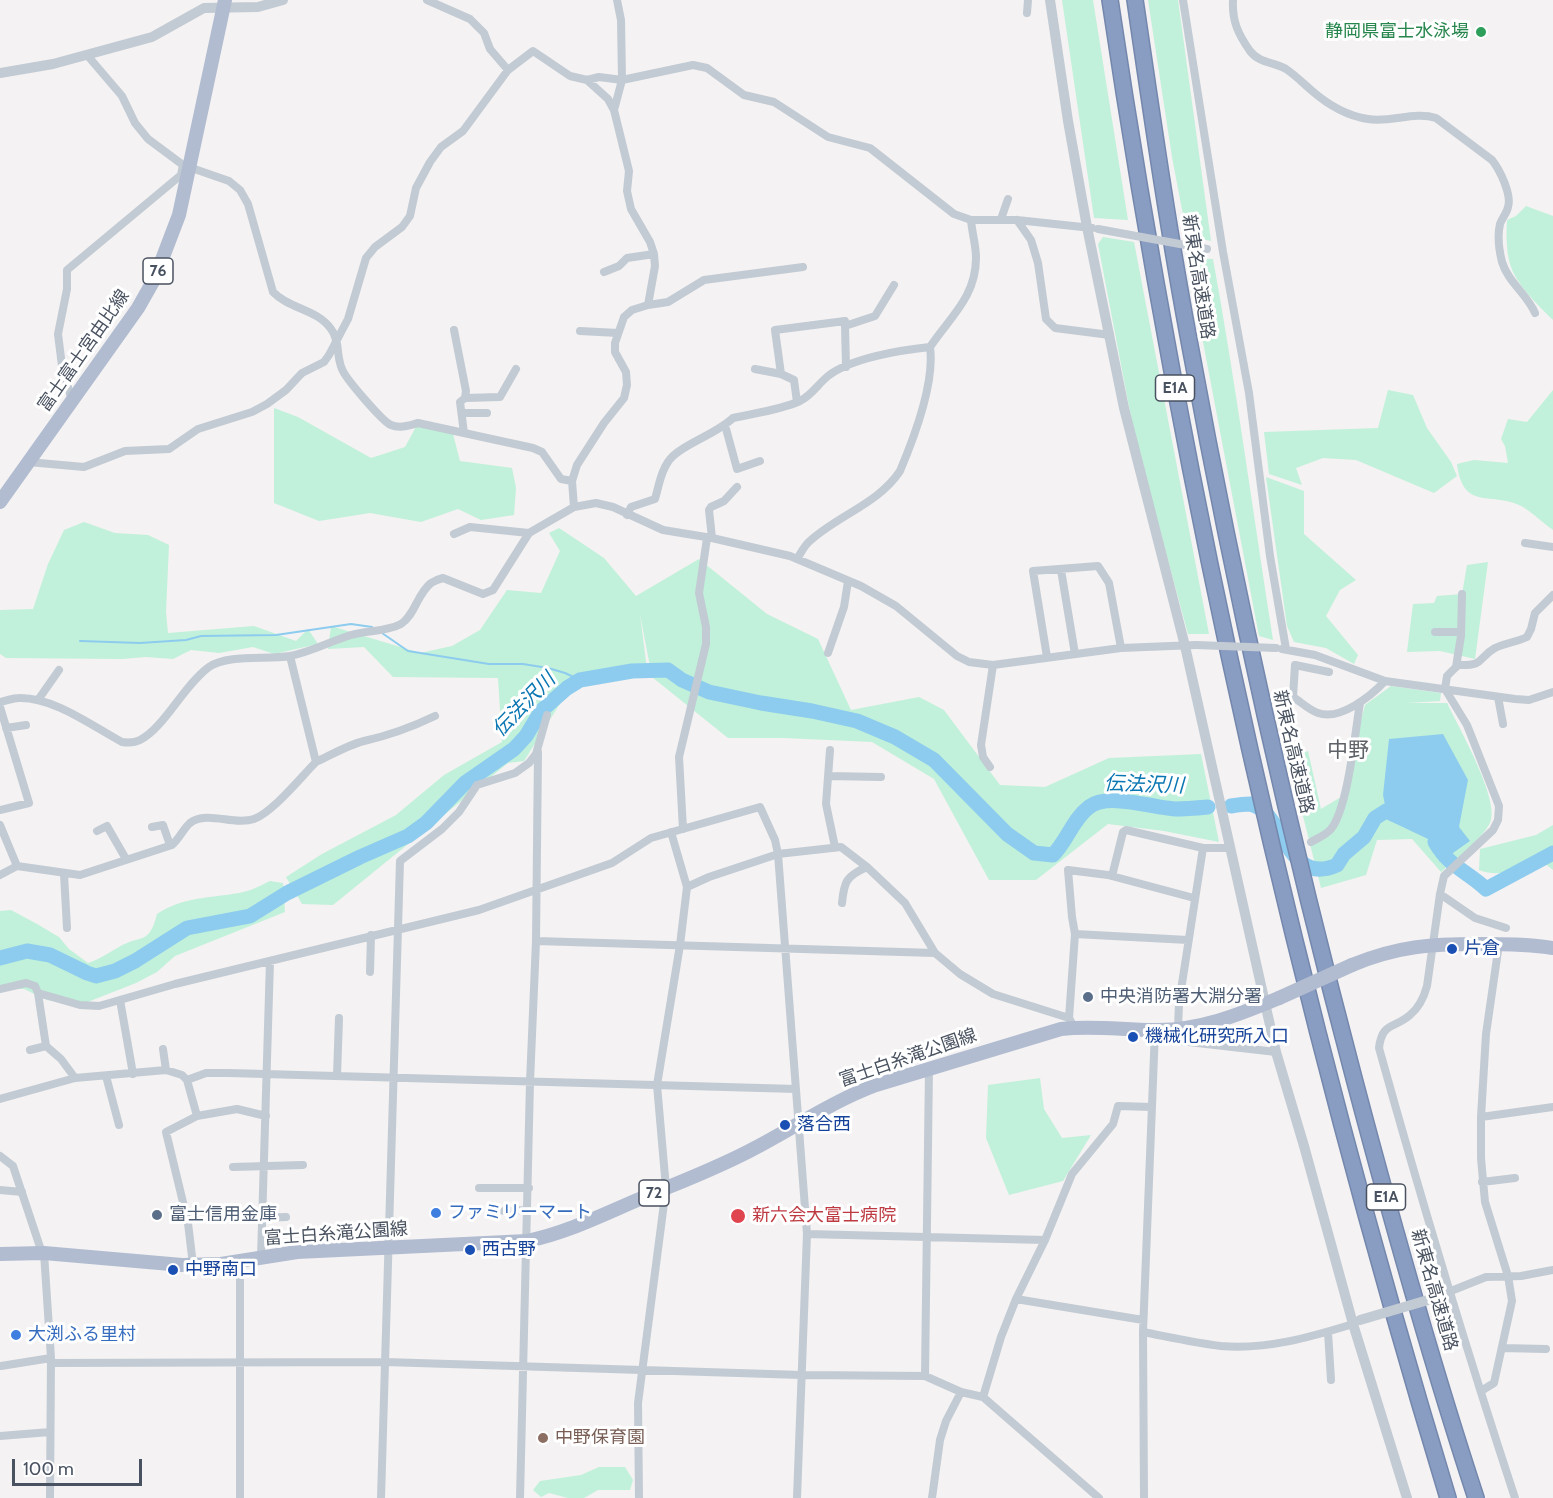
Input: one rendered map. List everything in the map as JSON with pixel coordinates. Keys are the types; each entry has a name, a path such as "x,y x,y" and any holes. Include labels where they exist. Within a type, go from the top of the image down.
{"highway":[{"name":"E1A","path":"1110,0 1167,345 1197,501 1255,773 1283,895 1363,1206 1412,1379 1449,1498"},
{"name":"新東名高速道路","path":"1135,0 1190,348 1236,584 1278,772 1306,893 1386,1198 1476,1498"}],"main road":[{"name":"富士富士宮由比線","path":"0,502 138,308 155,278 179,215 187,165 225,3"},
{"name":"富士白糸滝公園線","path":"0,1254 43,1253 193,1265 240,1261 297,1252 527,1241 565,1230 727,1162 855,1093 1071,1022 1155,1030 1179,1035 1213,1024 1376,955 1402,948 1434,944 1499,944 1553,948"}],"street":[{"path":"3,70 36,68 152,37 204,8 225,3 258,7 283,0"},
{"path":"427,0 470,19 484,33 490,49 508,70"},
{"path":"614,110 622,80 621,20 617,0"},
{"path":"1027,13 1028,0"},
{"path":"1050,0 1087,227 1124,408 1185,646 1229,848 1272,1000 1276,1052 1407,1498"},
{"path":"1183,0 1223,252 1249,393 1270,556 1286,649"},
{"path":"1233,0 1234,24 1251,53 1261,60 1277,64 1288,70 1325,102 1348,114 1369,120 1411,116 1437,118 1492,160 1499,168 1506,187 1509,206 1500,224 1498,240 1502,262 1535,313"},
{"path":"28,462 84,466 124,451 169,449 198,429 252,412 267,404 286,390 302,373 324,362 348,319 366,258 375,247 402,227 410,216 416,188 430,162 441,147 463,131 508,70 533,51 570,76 587,80 599,77 622,80 693,65 707,68 744,94 774,102 828,137 870,148 954,214 971,220 1001,219 1087,227 1223,252"},
{"path":"87,56 122,96 135,123 148,139 187,165 229,181 240,190 248,204 273,292 281,300 315,315 331,328 337,339 337,354 346,379 389,425 402,427 418,423 520,445 542,452 561,479 572,481"},
{"path":"587,80 608,99 614,110 629,171 627,191 631,209 650,242 654,254 655,266 648,305"},
{"path":"72,401 62,366 58,334 67,289 67,270 181,175 187,165"},
{"path":"1001,219 1008,199"},
{"path":"797,559 810,540 893,482 900,471 930,381 932,363 930,347 963,304 973,285 976,254 971,220"},
{"path":"1017,220 1031,240 1038,263 1046,320 1055,328 1110,335"},
{"path":"604,273 619,266 627,258 654,254"},
{"path":"574,507 572,481 577,465 604,423 624,398 627,385 626,372 615,352 615,343 624,317 632,310 668,302 704,280 803,267"},
{"path":"845,326 876,316 894,285"},
{"path":"781,374 775,330 845,321 846,367"},
{"path":"454,330 466,391 465,398"},
{"path":"580,331 618,333"},
{"path":"627,515 631,507 655,499 662,473 673,456 733,418 797,402 808,397 828,376 846,367 899,350 930,347"},
{"path":"464,433 460,402 465,398 500,398 516,369"},
{"path":"755,369 781,374 795,380 797,402"},
{"path":"462,413 487,413"},
{"path":"725,425 737,469 760,461"},
{"path":"683,829 679,756 704,654 706,627 699,593 710,538 709,510 724,501 737,487"},
{"path":"0,702 18,698 55,705 122,742 132,743 152,731 195,680 210,666 223,660 290,656 353,634 389,628 401,623 409,616 430,584 443,578 483,594 493,590 529,533 574,507 596,503 613,507 663,530 710,538 797,559 848,581 896,606 957,656 969,662 993,665 1121,648 1196,645 1276,648 1338,663 1384,681 1529,700 1553,692"},
{"path":"454,534 470,527 529,533"},
{"path":"1525,543 1553,547"},
{"path":"1047,657 1032,571 1098,566 1109,583 1121,648"},
{"path":"1061,570 1075,654"},
{"path":"828,653 844,607 848,581"},
{"path":"1456,667 1461,632 1462,594"},
{"path":"1515,1498 1448,1293 1379,1048 1384,1029 1410,1015 1423,999 1444,876 1493,830 1498,820 1499,806 1467,725 1445,689 1447,676 1458,665 1472,665 1483,660 1493,649 1527,637 1531,630 1534,613 1553,595"},
{"path":"1435,632 1461,632"},
{"path":"290,656 316,762"},
{"path":"990,767 983,757 981,745 993,665"},
{"path":"1329,672 1295,665 1293,697 1319,714 1336,714 1375,693 1384,681"},
{"path":"38,700 59,670"},
{"path":"1498,697 1503,724"},
{"path":"1311,842 1331,829 1339,815 1360,703"},
{"path":"0,707 29,803 0,810"},
{"path":"381,1498 400,861 442,829 459,812 477,785 515,773 529,763 536,754 547,715"},
{"path":"0,875 17,866 80,875 170,845 180,838 187,825 193,821 204,818 243,822 257,818 279,801 316,762 363,742 399,732 435,716"},
{"path":"6,728 26,725"},
{"path":"520,1498 530,1082 536,941 538,746"},
{"path":"830,750 826,804 835,846"},
{"path":"828,776 881,777"},
{"path":"38,993 80,1005 99,1006 398,928 478,910 612,863 651,838 760,807 775,840 778,854 807,1234 797,1498"},
{"path":"0,825 17,866"},
{"path":"152,827 163,825 170,845"},
{"path":"97,831 107,826 126,859"},
{"path":"1112,876 1123,832 1126,830 1203,848 1229,848"},
{"path":"639,1498 638,1403 666,1188 657,1085 687,887 671,832"},
{"path":"687,887 709,877 778,854 841,847 867,867 905,903 935,952 960,974 993,994 1071,1022 1075,934 1071,917 1068,870 1112,876 1194,897"},
{"path":"1203,848 1179,1004 1179,1035 1215,1044 1276,1052"},
{"path":"842,903 844,886 848,878 854,872 867,867"},
{"path":"64,874 67,928"},
{"path":"1440,894 1474,918 1506,928"},
{"path":"1075,934 1188,940"},
{"path":"370,972 371,935"},
{"path":"536,941 935,952"},
{"path":"1481,1391 1494,1383 1512,1301 1508,1276 1485,1202 1482,1182 1481,1118 1486,1034 1499,944"},
{"path":"261,1257 270,961"},
{"path":"0,989 26,983 35,986 46,1046 61,1059 75,1078"},
{"path":"120,1000 134,1074"},
{"path":"337,1076 339,1018"},
{"path":"1213,1024 1215,1044"},
{"path":"1144,1498 1143,1320 1155,1030"},
{"path":"30,1050 46,1046"},
{"path":"163,1049 166,1070"},
{"path":"925,1376 929,1068"},
{"path":"0,1099 75,1078 166,1070 182,1075 187,1080 197,1116"},
{"path":"187,1080 206,1073 796,1089"},
{"path":"106,1076 119,1125"},
{"path":"983,1396 1001,1337 1016,1299 1045,1240 1072,1174 1113,1124 1118,1106 1152,1107"},
{"path":"1481,1118 1553,1107"},
{"path":"193,1265 188,1223 166,1132 197,1116 237,1109 266,1116"},
{"path":"0,1156 13,1166 43,1253 51,1360 50,1498"},
{"path":"233,1167 264,1164 303,1165"},
{"path":"1482,1182 1515,1178"},
{"path":"479,1188 529,1188"},
{"path":"0,1190 22,1192"},
{"path":"504,1210 528,1210"},
{"path":"262,1218 286,1217"},
{"path":"807,1234 1045,1240"},
{"path":"240,1261 240,1498"},
{"path":"1143,1332 1218,1346 1238,1347 1301,1340 1448,1293 1486,1277 1521,1276 1553,1270"},
{"path":"1016,1299 1143,1320"},
{"path":"1328,1332 1331,1380"},
{"path":"1502,1348 1546,1349"},
{"path":"1,1366 51,1360 386,1362 802,1375 925,1376 961,1392 983,1396 1099,1498"},
{"path":"932,1498 940,1440 946,1421 961,1392"},
{"path":"0,1437 51,1432"}],"green space":[{"path":"1062,0 1093,0 1128,220 1094,218"},
{"path":"1148,0 1178,0 1211,241 1187,236 1172,157"},
{"path":"1526,206 1553,216 1553,320 1521,285 1509,260 1507,220 1516,216"},
{"path":"1103,237 1134,242 1209,634 1188,634 1135,438 1098,244"},
{"path":"1187,258 1213,259 1273,640 1259,636"},
{"path":"1388,390 1413,395 1427,428 1451,462 1457,476 1434,493 1356,460 1323,458 1296,468 1302,485 1269,474 1264,432 1378,428"},
{"path":"1553,390 1553,530 1523,507 1512,502 1473,495 1460,479 1457,464 1474,460 1508,463 1505,446 1501,439 1508,419 1527,422"},
{"path":"274,408 298,417 371,458 405,447 418,423 452,430 460,461 512,468 516,488 514,515 481,520 458,509 421,522 370,513 319,521 274,503"},
{"path":"1266,477 1304,491 1304,534 1356,580 1340,590 1326,616 1358,655 1354,664 1326,648 1294,642 1287,626"},
{"path":"84,522 115,533 148,535 169,545 166,612 168,633 254,626 296,641 308,629 318,644 274,654 253,647 219,653 191,650 173,659 146,657 122,659 6,658 0,654 0,610 33,609 48,564 64,530"},
{"path":"559,528 604,558 636,596 699,559 767,614 818,639 851,710 919,697 944,710 1000,785 1045,787 1109,758 1201,754 1219,842 1164,831 1108,824 1036,880 989,880 934,779 872,742 728,738 652,677 640,614 647,670 576,678 524,761 508,763 333,905 302,904 286,877 322,854 396,815 444,775 502,742 498,678 393,677 364,647 328,649 331,626 420,653 452,646 480,630 507,590 541,593 560,551 549,533"},
{"path":"1488,562 1475,659 1440,651 1407,652 1413,604 1434,603 1437,596 1462,594 1467,565"},
{"path":"1391,686 1441,693 1440,701 1407,703 1447,703 1484,781 1492,812 1490,823 1474,843 1441,872 1412,839 1377,840 1366,875 1321,888 1288,756 1308,751 1321,809 1341,797 1365,705"},
{"path":"1553,825 1553,870 1540,860 1510,872 1494,873 1479,870 1480,849 1536,835"},
{"path":"270,881 283,883 285,912 175,956 157,972 136,983 80,1005 47,1000 24,989 0,989 0,911 11,910 59,937 69,949 88,963 127,943 143,938 151,931 157,914 167,908 196,899 243,892"},
{"path":"1040,1078 1044,1109 1062,1138 1091,1135 1063,1181 1009,1195 986,1138 988,1085"},
{"path":"599,1467 625,1467 633,1480 630,1490 598,1490 584,1498 568,1498 549,1493 541,1497 533,1490 540,1481 581,1475"}],"water":[{"path":"1443,734 1468,780 1459,827 1470,841 1440,862 1428,839 1388,820 1383,795 1389,739"}],"waterway":[{"path":"80,641 140,643 186,640 201,636 276,635 351,624 372,627"},
{"path":"382,633 408,651 489,664 523,664 548,668 580,680"},
{"name":"伝法沢川","path":"0,958 27,951 50,955 96,976 115,971 135,961 187,928 250,916 287,893 408,836 426,823 465,783 514,749 526,736 541,711 567,688 580,680 632,671 668,670 682,680 709,692 857,721 895,737 934,760 1007,834 1034,853 1053,855 1083,812 1097,803 1119,801 1175,809 1208,807"},
{"name":"伝法沢川","path":"1231,806 1250,804 1261,809 1271,819 1296,857 1307,866 1320,869 1337,865 1344,854 1364,837 1375,818 1386,811 1403,818"},
{"name":"伝法沢川","path":"1435,842 1446,858 1486,889 1553,853"}],"place":[{"name":"静岡県富士水泳場","path":"1481,32"},
{"name":"片倉","path":"1452,949"},
{"name":"中央消防署大淵分署","path":"1088,997"},
{"name":"機械化研究所入口","path":"1133,1037"},
{"name":"落合西","path":"785,1125"},
{"name":"ファミリーマート","path":"436,1213"},
{"name":"富士信用金庫","path":"157,1215"},
{"name":"新六会大富士病院","path":"738,1216"},
{"name":"西古野","path":"470,1250"},
{"name":"中野南口","path":"173,1270"},
{"name":"大渕ふる里村","path":"16,1335"},
{"name":"中野保育園","path":"543,1438"}],"district":[{"name":"中野","path":"1348,751"}]}
